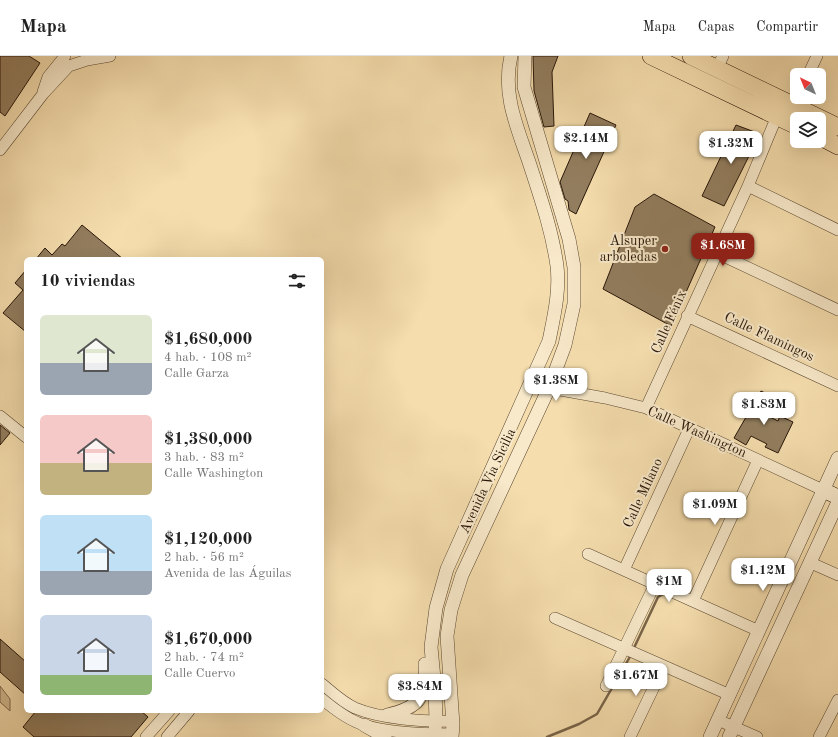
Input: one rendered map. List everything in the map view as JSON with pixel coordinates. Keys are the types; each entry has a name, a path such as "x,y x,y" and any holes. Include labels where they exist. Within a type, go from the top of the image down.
{"main road":[{"path":"651,56 790,122"},
{"path":"691,56 720,62 790,98"},
{"path":"690,75 720,62"},
{"path":"777,116 779,114 789,112 793,104"},
{"path":"800,104 838,127"},
{"path":"826,140 838,146"},
{"name":"Calle Washington","path":"823,490 838,497"}],"street":[{"path":"43,94 48,77 65,56"},
{"path":"0,150 43,94 69,66 105,56"},
{"name":"Avenida Via Sicilia","path":"435,731 431,647 436,608 448,569 549,341 557,302 557,266 543,206 510,108 508,70 511,56"},
{"name":"Avenida Via Sicilia","path":"453,731 447,636 451,610 462,575 549,388 565,345 574,304 574,267 562,213 552,186 524,87 525,56"},
{"path":"811,68 817,56"},
{"name":"Calle Fénix","path":"646,408 748,186 777,116"},
{"path":"748,186 838,230"},
{"path":"717,253 838,310"},
{"name":"Calle Flamingos","path":"687,316 838,386"},
{"name":"Calle Washington","path":"549,388 611,399 646,408 823,490"},
{"path":"0,416 24,435"},
{"name":"Calle Milano","path":"624,570 689,428"},
{"path":"710,737 760,631 838,458"},
{"path":"693,601 758,460"},
{"path":"731,732 811,563 838,502"},
{"path":"588,554 760,631"},
{"path":"811,563 838,575"},
{"path":"606,686 655,584"},
{"path":"555,618 730,695"},
{"path":"387,715 401,712 415,704 424,692 426,676 424,645 427,635 433,627"},
{"path":"630,737 664,666"},
{"path":"324,686 354,708 387,715 435,731"},
{"path":"324,700 346,717 385,737"},
{"path":"820,737 838,700"},
{"path":"146,737 167,713"},
{"path":"167,737 188,713"},
{"path":"718,720 731,732 756,737"},
{"path":"364,725 435,731 453,731"}],"shaded area":[{"path":"0,686 10,699 10,711 0,702"}],"building":[{"path":"0,56 29,56 40,63 5,116 0,112"},
{"path":"533,56 558,56 552,72 554,126 544,127 534,91"},
{"path":"590,113 616,125 576,214 569,210 568,201 565,199 560,182"},
{"path":"736,125 760,134 724,206 702,196"},
{"path":"654,194 715,227 671,326 603,289 635,207"},
{"path":"82,225 121,257 38,257 45,248 52,255 62,244 65,246"},
{"path":"24,272 24,330 3,313 23,290 15,283"},
{"path":"761,391 773,397 764,414 778,421 780,416 793,422 778,453 765,447 767,444 751,436 746,445 734,438"},
{"path":"0,425 10,433 0,445"},
{"path":"0,639 24,660 24,693 0,672"},
{"path":"34,713 143,713 148,717 131,737 34,737 23,727"}],"waterway":[{"path":"633,650 658,597 665,593"},
{"path":"547,737 579,724 597,714 631,655"}],"place":[{"name":"Alsuper arboledas","path":"665,249"}]}
